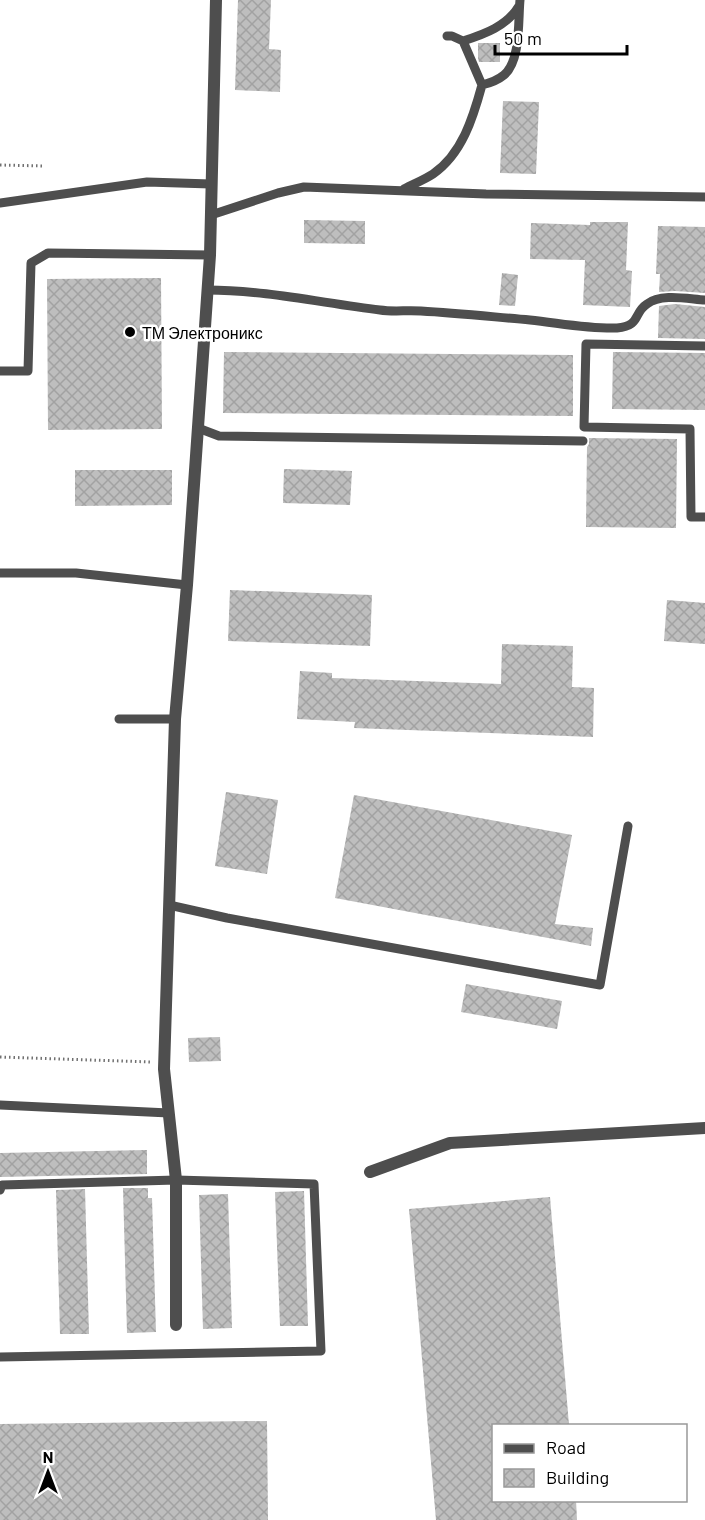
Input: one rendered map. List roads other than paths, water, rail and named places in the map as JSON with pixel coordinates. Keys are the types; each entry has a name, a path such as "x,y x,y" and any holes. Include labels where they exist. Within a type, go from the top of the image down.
{"street":[{"path":"176,1325 176,1180 165,1062 169,905 175,718 187,585 210,255 216,0"},
{"path":"370,1172 450,1143 705,1128"}],"lane":[{"path":"463,41 495,29 516,11 520,3"},
{"path":"482,85 501,78 507,73 513,60 518,37 520,3"},
{"path":"402,191 433,174 453,157 466,132 482,85 463,41 447,36"},
{"path":"0,203 147,182 211,184"},
{"path":"210,216 278,193 304,187 705,197"},
{"path":"0,371 28,371 31,263 48,253 210,255"},
{"path":"207,290 256,292 386,311 420,311 617,328 630,326 635,322 645,304 659,298 705,300"},
{"path":"705,346 586,344 584,427 690,429 691,517 705,517"},
{"path":"198,428 219,436 583,441"},
{"path":"0,573 76,573 187,585"},
{"path":"119,719 175,718"},
{"path":"169,905 227,918 600,985 628,825"},
{"path":"0,1105 169,1113"},
{"path":"0,1190 2,1185 176,1180 314,1184 321,1351 0,1356"}],"place":[{"name":"ТМ Электроникс","path":"130,332"}]}
